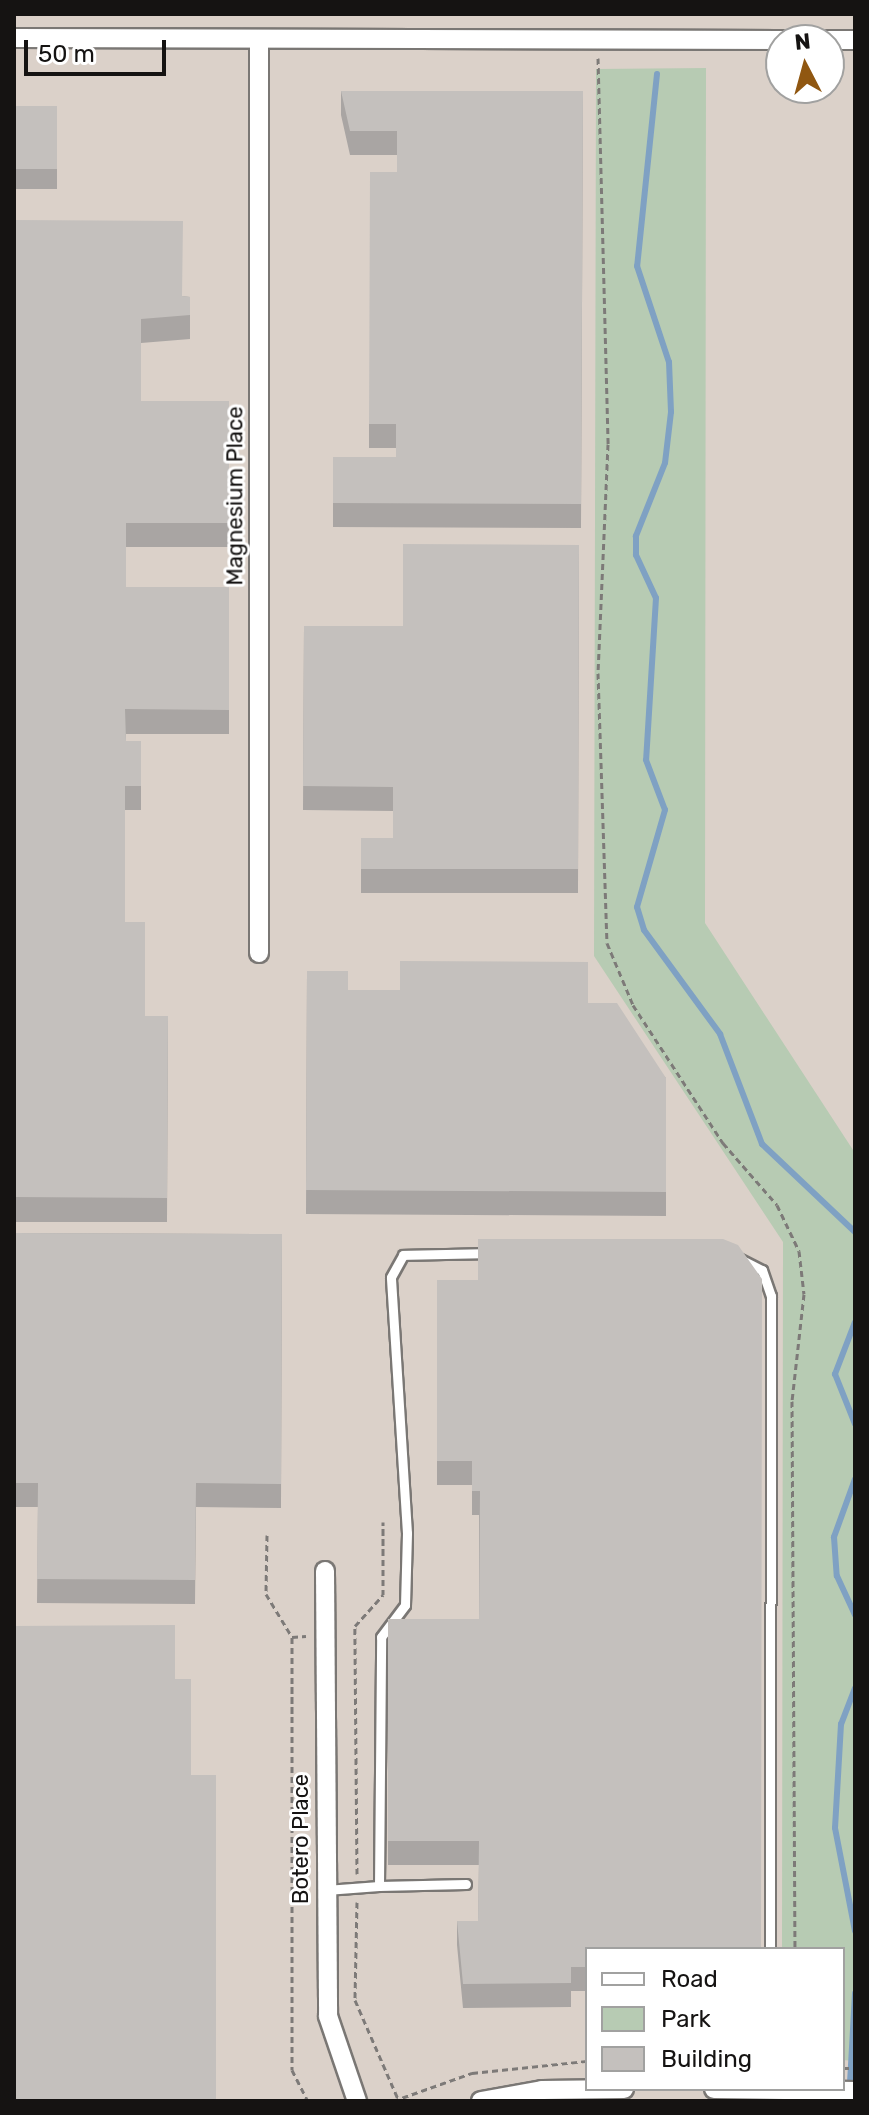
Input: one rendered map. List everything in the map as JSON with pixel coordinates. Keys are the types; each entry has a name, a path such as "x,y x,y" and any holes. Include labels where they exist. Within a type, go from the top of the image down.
{"street":[{"path":"14,38 765,40"},
{"name":"Magnesium Place","path":"259,39 259,953"},
{"name":"Botero Place","path":"325,1571 328,2016 357,2101"},
{"path":"481,2101 586,2091"},
{"path":"822,2091 855,2091"}],"lane":[{"path":"379,1886 381,1637 405,1605 407,1533 391,1277 403,1255 500,1253"},
{"path":"722,1255 762,1270 771,1296 770,1947"},
{"path":"325,1890 466,1884"}],"path":[{"path":"598,39 608,444 598,673 607,943 633,1005 723,1143 777,1205 799,1251 804,1294 792,1401 795,1947"},
{"path":"267,1535 266,1594 292,1637 292,2070 308,2101"},
{"path":"292,1637 356,1637"},
{"path":"393,2101 472,2073 585,2061"}],"shaded area":[{"path":"14,14 855,14 855,2101 14,2101"}],"green space":[{"path":"706,68 705,923 855,1153 855,2061 845,2060 845,1947 782,1947 783,1242 594,956 596,69"}],"building":[{"path":"341,91 583,91 581,504 333,503 333,457 396,457 396,424 369,424 370,172 397,172 397,131 350,131"},
{"path":"14,106 57,106 57,169 14,169"},
{"path":"14,220 183,221 182,296 190,297 190,315 141,319 141,401 229,401 229,523 126,523 126,587 229,587 229,710 125,709 126,741 141,741 141,786 125,786 125,922 145,922 145,1016 168,1016 167,1198 14,1197"},
{"path":"403,544 579,545 578,869 361,869 361,838 393,838 393,787 303,786 304,626 403,626"},
{"path":"400,961 588,962 588,1003 617,1003 666,1078 666,1192 306,1190 307,971 348,971 348,990 400,990"},
{"path":"14,1233 282,1234 281,1484 196,1483 195,1580 37,1579 38,1483 14,1483"},
{"path":"478,1239 723,1239 738,1245 762,1279 761,1947 585,1947 585,1967 571,1967 571,1983 463,1984 457,1921 478,1921 479,1841 388,1841 388,1619 479,1619 480,1491 472,1491 472,1461 437,1461 437,1280 478,1280"},
{"path":"175,1625 175,1679 191,1679 191,1775 216,1775 216,2101 14,2101 14,1626"}],"waterway":[{"path":"657,74 637,266 669,362 671,412 665,463 636,536 636,555 656,598 646,760 665,810 637,907 644,930 720,1034 762,1144 855,1232"},
{"path":"855,1322 835,1374 855,1424"},
{"path":"855,1479 834,1537 837,1576 855,1615"},
{"path":"855,1688 841,1724 835,1828 855,1931"},
{"path":"849,2101 855,1993"}]}
